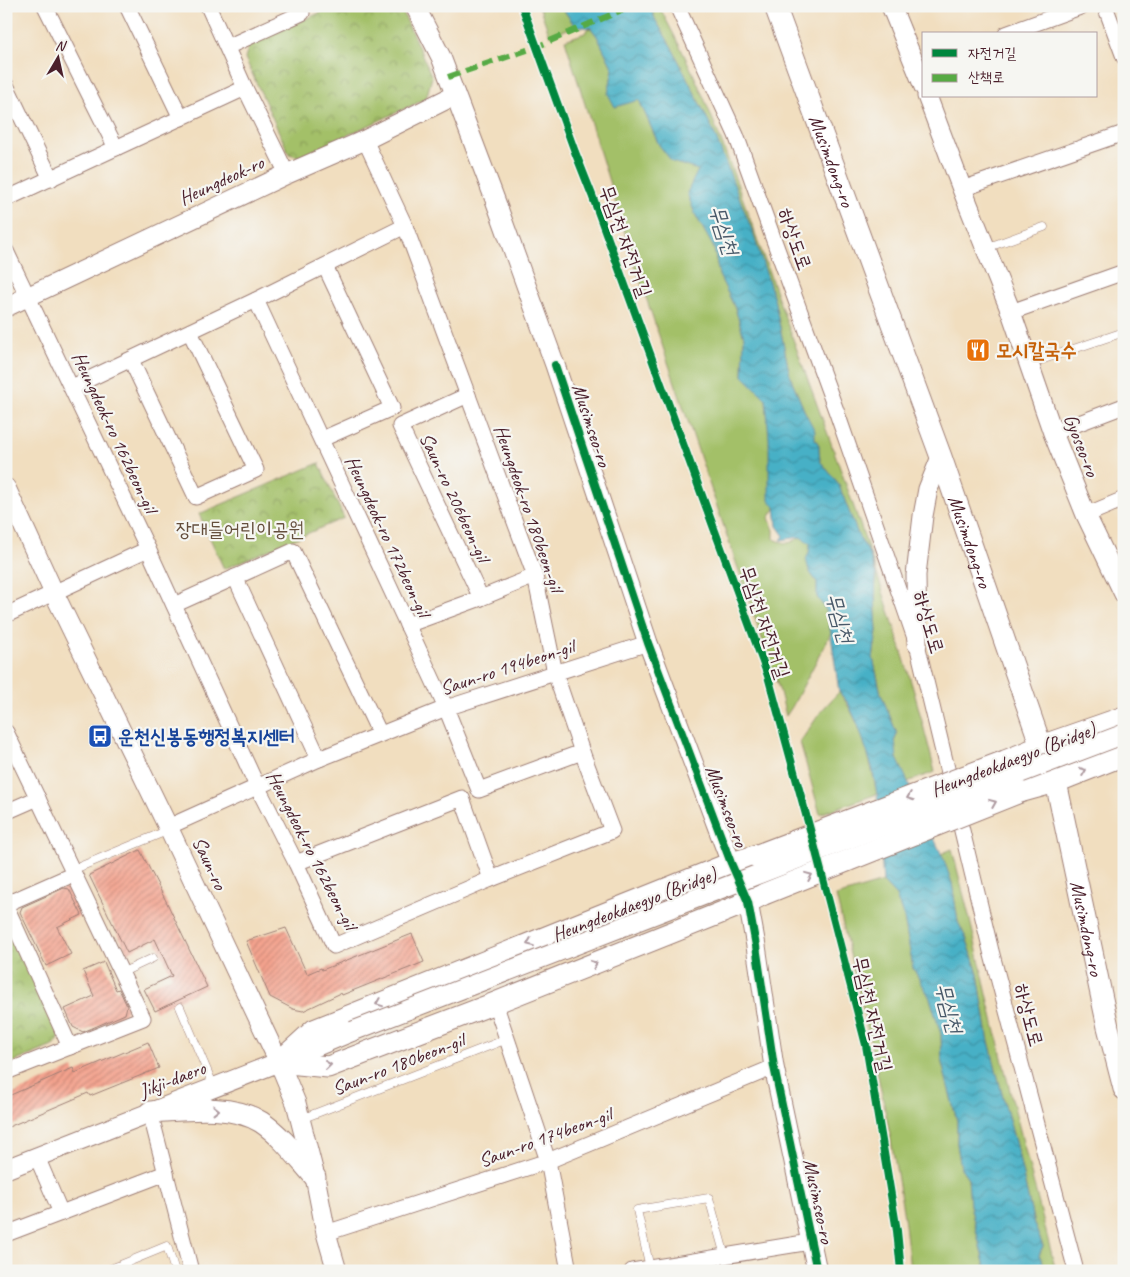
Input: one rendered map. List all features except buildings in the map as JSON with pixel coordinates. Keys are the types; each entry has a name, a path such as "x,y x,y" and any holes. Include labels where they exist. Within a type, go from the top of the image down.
{"main road":[{"name":"Musimdong-ro","path":"775,6 941,457 1056,782 1108,1027 1124,1090"},
{"path":"279,1062 314,1030 731,863 755,856 1042,746 1124,717"},
{"path":"279,1062 328,1067 495,1004 1020,792 1056,782 1124,755"},
{"path":"150,1112 227,1110 245,1114 261,1122 276,1135 315,1177"}],"street":[{"path":"45,6 116,148"},
{"path":"127,6 181,118"},
{"path":"208,6 287,174"},
{"name":"Musimseo-ro","path":"414,6 441,57 494,197 555,365 648,643 731,863 756,898 756,946 774,1067 817,1271"},
{"name":"하상도로","path":"677,6 736,136 837,413 917,644 991,951 1076,1271"},
{"path":"890,6 920,64"},
{"path":"1012,32 1083,6"},
{"path":"1105,6 1124,57"},
{"path":"227,47 300,10"},
{"path":"6,85 51,178"},
{"path":"6,199 245,88"},
{"name":"Heungdeok-ro","path":"6,307 287,174 364,140 455,95"},
{"name":"Gyoseo-ro","path":"928,98 1011,312 1053,433 1086,515 1124,594"},
{"path":"962,189 1124,133"},
{"name":"Heungdeok-ro 180beon-gil","path":"364,140 405,226 535,576 554,673 612,831 491,879"},
{"path":"72,387 190,332 405,226"},
{"name":"Heungdeok-ro 162beon-gil","path":"6,251 72,387 257,786 296,863 334,946 491,879"},
{"path":"322,439 392,408 325,266"},
{"path":"1011,312 1124,272"},
{"name":"Heungdeok-ro 172beon-gil","path":"256,300 446,708 479,790 582,752"},
{"path":"131,360 196,497 256,470 190,332"},
{"name":"Saun-ro 206beon-gil","path":"468,395 400,426 480,598"},
{"path":"1053,433 1124,406"},
{"path":"917,644 916,575 923,516 928,490 941,457"},
{"name":"Saun-ro","path":"6,488 54,593 279,1062 301,1119 326,1233 337,1271"},
{"path":"1086,515 1124,499"},
{"path":"6,615 148,549"},
{"path":"174,605 293,551 380,734"},
{"path":"407,625 535,576"},
{"path":"235,577 319,759"},
{"name":"Saun-ro 194beon-gil","path":"168,828 319,759 446,708 648,643"},
{"path":"6,732 142,1018 6,1072"},
{"name":"Heungdeokdaegyo (Bridge)","path":"353,1031 1124,734"},
{"path":"6,812 38,798"},
{"path":"296,863 462,798 491,879"},
{"path":"70,1047 6,905 73,872"},
{"path":"495,1004 548,1161 569,1271"},
{"name":"Jikji-daero","path":"9,1166 37,1157 353,1031"},
{"name":"Saun-ro 174beon-gil","path":"326,1233 548,1161 774,1067"},
{"path":"150,1112 191,1271"},
{"path":"37,1157 61,1214"},
{"path":"6,1234 166,1173"},
{"path":"632,1271 810,1242"}],"lane":[{"path":"986,248 1044,227"},
{"path":"1029,364 1124,332"},
{"path":"73,872 168,828"},
{"path":"121,973 153,958"},
{"path":"180,1007 214,1087"},
{"name":"Saun-ro 180beon-gil","path":"301,1119 507,1039"},
{"path":"650,1268 636,1210 709,1198 724,1256"},
{"path":"106,1271 167,1246 174,1271"}],"green space":[{"path":"335,6 400,6 432,77 426,99 300,157 289,154 245,58 249,44"},
{"path":"539,6 561,6 575,26 550,36"},
{"path":"650,6 659,6 694,75 715,124 831,442 892,620 910,678 935,772 907,782 897,758 895,740 897,734 881,694 873,658 877,631 876,575 869,553 859,537 838,483 820,461 819,445 790,376 774,298 753,233 713,130"},
{"path":"591,28 597,36 613,69 608,94 639,100 659,145 699,170 695,214 714,248 719,275 735,308 744,337 743,376 766,399 776,507 769,518 774,530 774,539 787,543 800,537 810,543 809,571 817,582 817,597 826,610 831,633 786,716 780,692 635,265 565,40 585,33 587,29"},
{"name":"장대들어린이공원","path":"319,463 344,518 224,569 199,514"},
{"path":"839,692 847,703 864,741 877,794 820,814 800,742 822,710"},
{"path":"952,849 1006,1075 1056,1271 1048,1271 1039,1255 1043,1246 1034,1224 988,1037 978,974 967,940 958,922 952,883 941,854"},
{"path":"883,882 896,896 904,918 913,968 930,998 941,1034 942,1063 957,1121 957,1144 961,1168 968,1178 970,1205 986,1271 910,1271 897,1171 873,1052 836,896"},
{"path":"6,919 62,1034 55,1045 6,1065"}],"water":[{"name":"무심천","path":"561,6 650,6 713,130 753,233 774,298 790,376 815,431 815,439 819,445 820,461 838,483 859,537 869,553 876,575 877,631 873,658 881,694 897,734 895,739 897,758 944,860 952,883 958,922 967,940 978,974 988,1037 1034,1224 1043,1246 1039,1255 1048,1271 986,1271 970,1205 968,1178 961,1168 957,1144 957,1121 942,1063 941,1034 930,998 913,968 904,918 896,896 883,882 877,794 872,767 858,725 848,703 839,692 826,610 817,597 817,582 809,571 806,559 810,543 800,537 781,540 784,536 777,526 775,507 769,500 769,439 766,399 743,376 744,337 735,308 719,275 714,248 695,214 687,193 698,170 672,162 659,145 639,100 615,107 608,94 613,69 597,36 591,28 575,26"}],"marked path":[{"path":"448,77 536,47 631,6"}],"cycle path":[{"name":"무심천 자전거길","path":"522,6 768,676 866,1045 897,1231 901,1271"},
{"path":"555,365 648,643 731,863 748,902 774,1067 817,1271"}],"place":[{"name":"모시칼국수","path":"978,350"},
{"name":"운천신봉동행정복지센터","path":"100,736"}]}
